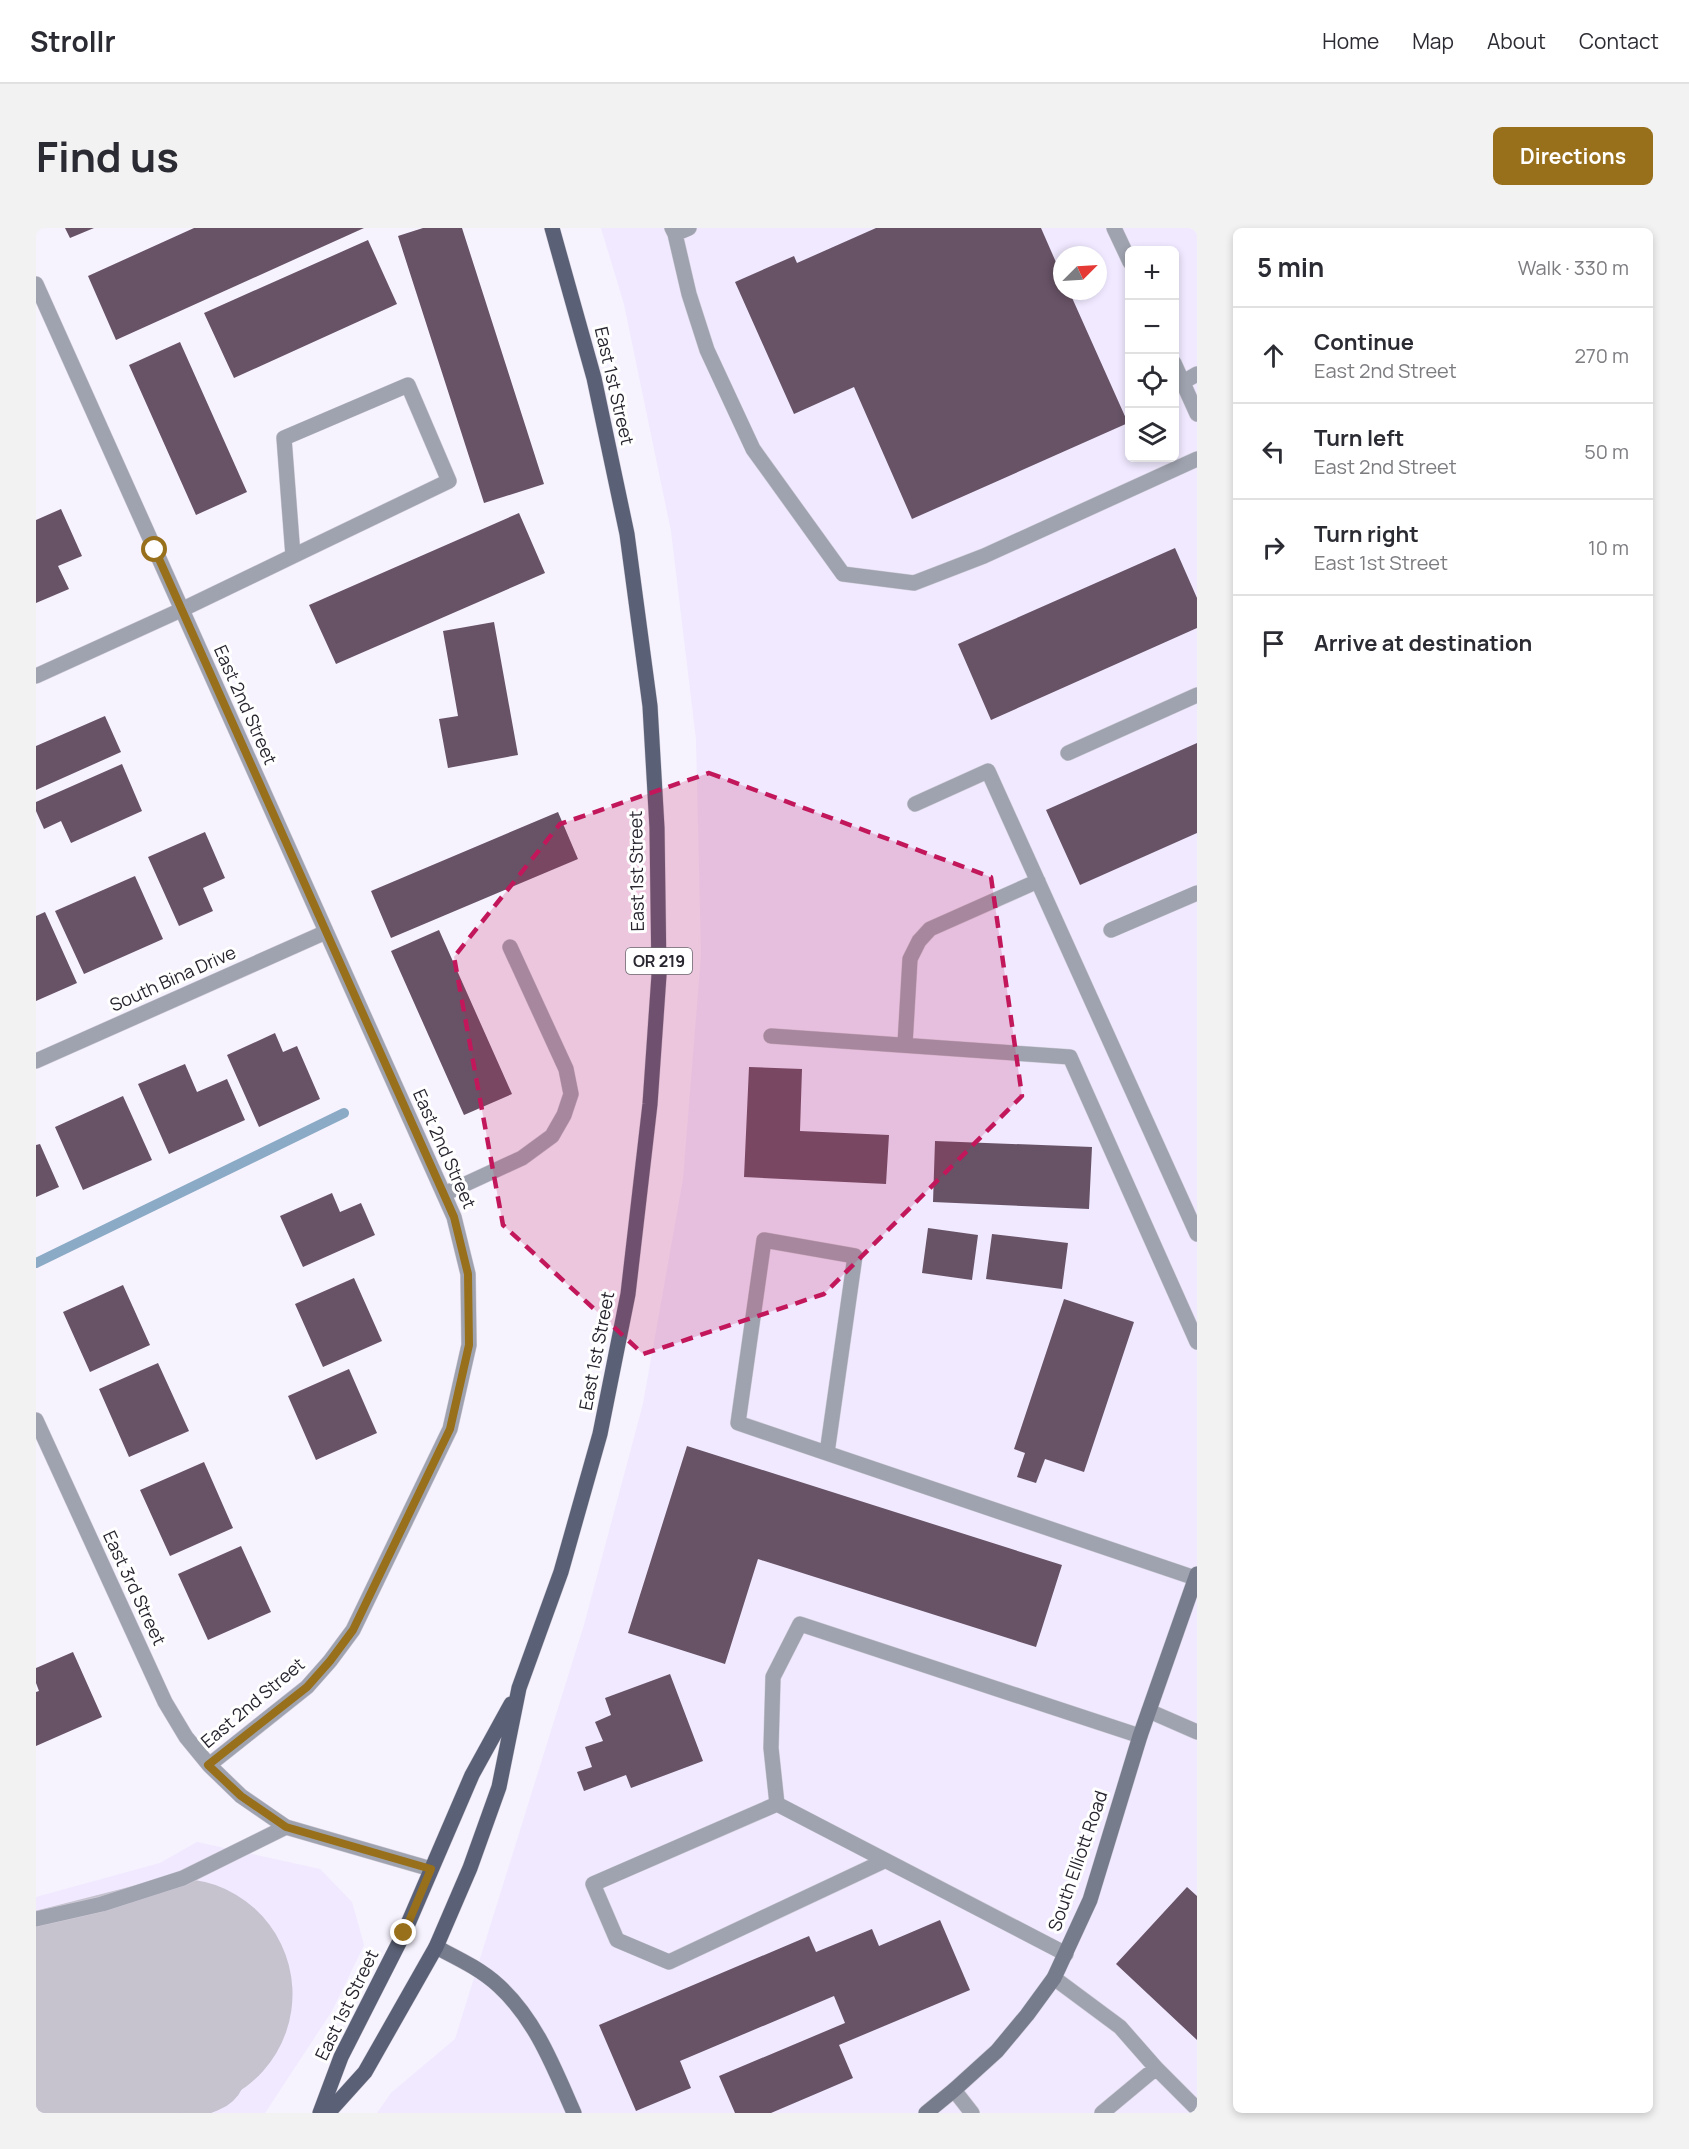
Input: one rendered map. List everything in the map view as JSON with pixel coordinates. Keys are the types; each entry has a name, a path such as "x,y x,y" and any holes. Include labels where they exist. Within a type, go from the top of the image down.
{"main road":[{"name":"East 1st Street","path":"320,2113 341,2056 404,1933 472,1775 519,1688 561,1572 600,1434 628,1294 651,1104 659,975 657,828 650,706 627,534 594,378 552,228"},
{"name":"East 1st Street","path":"328,2113 365,2072 436,1947 470,1868 499,1787 519,1688"}],"street":[{"path":"1114,228 1125,251"},
{"path":"679,230 689,294 707,350 753,449 843,574 914,583 984,556 1197,459"},
{"name":"East 2nd Street","path":"36,286 444,1194 454,1217 468,1274 469,1345 450,1429 353,1630 307,1687 208,1765 241,1796 286,1827 431,1869"},
{"path":"1179,374 1197,414"},
{"path":"1183,382 1197,374"},
{"path":"36,676 182,610 448,481 408,385 284,438 293,556"},
{"path":"1068,753 1197,695"},
{"path":"915,804 988,771 1197,1234"},
{"path":"905,1044 910,959 919,941 930,929 1038,881"},
{"path":"1110,930 1197,893"},
{"name":"South Bina Drive","path":"36,1061 326,932"},
{"path":"444,1194 522,1158 552,1136 564,1115 571,1094 566,1069 510,947"},
{"path":"771,1036 1070,1057 1197,1342"},
{"path":"827,1453 855,1256 764,1240 738,1423 827,1453 1196,1576"},
{"name":"East 3rd Street","path":"36,1420 165,1702 186,1737 208,1765"},
{"name":"South Elliott Road","path":"926,2113 997,2051 1054,1978 1090,1900 1140,1736 1196,1576"},
{"path":"777,1804 771,1748 773,1677 800,1624 1140,1736"},
{"path":"1149,1711 1197,1732"},
{"path":"777,1804 593,1884 617,1941 669,1962 884,1861"},
{"path":"777,1804 1066,1954"},
{"path":"36,1919 102,1904 183,1878 286,1827"},
{"path":"436,1947 472,1966 499,1985 520,2009 539,2037 574,2113"},
{"path":"1054,1978 1120,2027 1156,2068 1197,2109"},
{"path":"1102,2113 1156,2068"},
{"path":"954,2090 972,2113"}],"highlighted area":[{"path":"709,773 991,877 1022,1096 824,1294 643,1354 503,1225 454,957 560,824"}],"shaded area":[{"path":"601,228 1197,228 1197,2113 377,2113 391,2093 455,2039 584,1625 643,1404 683,1179 701,955 696,739 671,531 624,304"},
{"path":"197,1842 320,1869 352,1902 364,1945 332,2011 265,2113 36,2113 36,1897 160,1863"}],"building":[{"path":"65,228 94,228 70,238"},
{"path":"194,228 364,228 116,340 88,276"},
{"path":"423,228 462,228 544,484 484,503 398,236"},
{"path":"876,228 1041,228 1053,255 1053,300 1073,300 1125,416 1125,424 912,519 854,387 794,414 735,282 794,256 797,263"},
{"path":"368,240 397,304 234,378 204,313"},
{"path":"180,342 247,492 196,515 129,365"},
{"path":"61,509 82,556 58,566 69,589 36,603 36,520"},
{"path":"519,513 545,573 336,664 309,605"},
{"path":"1175,548 1197,598 1197,628 991,720 958,644"},
{"path":"494,622 518,755 448,768 439,719 458,716 443,631"},
{"path":"105,716 121,752 36,790 36,746"},
{"path":"1197,743 1197,833 1080,885 1046,810"},
{"path":"122,764 142,811 71,843 61,821 44,829 36,811 36,802"},
{"path":"558,812 578,859 391,938 371,891"},
{"path":"205,832 225,878 203,888 213,911 179,926 148,857"},
{"path":"135,876 163,939 84,974 55,911"},
{"path":"45,912 77,983 36,1001 36,916"},
{"path":"439,930 512,1094 464,1115 391,951"},
{"path":"275,1033 283,1052 297,1046 320,1099 259,1127 227,1055"},
{"path":"185,1064 197,1092 227,1079 245,1120 169,1154 138,1084"},
{"path":"749,1067 802,1069 800,1131 889,1135 886,1184 744,1177"},
{"path":"123,1096 152,1160 83,1190 55,1127"},
{"path":"935,1141 1092,1147 1089,1209 933,1202"},
{"path":"40,1144 59,1187 36,1197 36,1145"},
{"path":"332,1193 340,1212 361,1203 375,1235 303,1267 280,1216"},
{"path":"928,1228 978,1235 972,1280 922,1273"},
{"path":"992,1234 1068,1243 1062,1289 986,1279"},
{"path":"354,1278 382,1341 323,1367 295,1304"},
{"path":"123,1285 150,1345 90,1372 63,1312"},
{"path":"1064,1299 1134,1322 1084,1472 1045,1459 1036,1483 1017,1477 1025,1453 1014,1449"},
{"path":"158,1363 189,1431 129,1457 99,1389"},
{"path":"349,1369 377,1433 316,1460 288,1396"},
{"path":"687,1446 1062,1565 1036,1647 758,1559 725,1664 628,1633"},
{"path":"204,1462 233,1528 170,1556 140,1490"},
{"path":"241,1546 271,1612 208,1640 178,1574"},
{"path":"73,1652 102,1717 36,1746 36,1692 39,1691 36,1683 36,1668"},
{"path":"670,1674 703,1761 631,1788 626,1775 584,1791 577,1772 592,1767 585,1747 603,1741 595,1722 611,1715 605,1698"},
{"path":"1187,1887 1197,1896 1197,2040 1116,1964"},
{"path":"940,1920 970,1990 839,2045 853,2078 771,2113 735,2113 719,2076 845,2023 834,1996 680,2061 691,2088 636,2111 599,2025 809,1936 816,1952 872,1929 879,1946"}],"waterway":[{"path":"36,1263 344,1113"}],"taxiway":[{"path":"36,2060 58,2083 88,2102 150,2087 201,2067 210,2048 201,2014 177,1994"}],"runway":[{"path":"36,2030 177,1994"}],"route":[{"path":"155,550 454,1217 468,1274 469,1345 450,1429 353,1630 307,1687 208,1765 241,1796 286,1827 431,1869 404,1933"}]}
